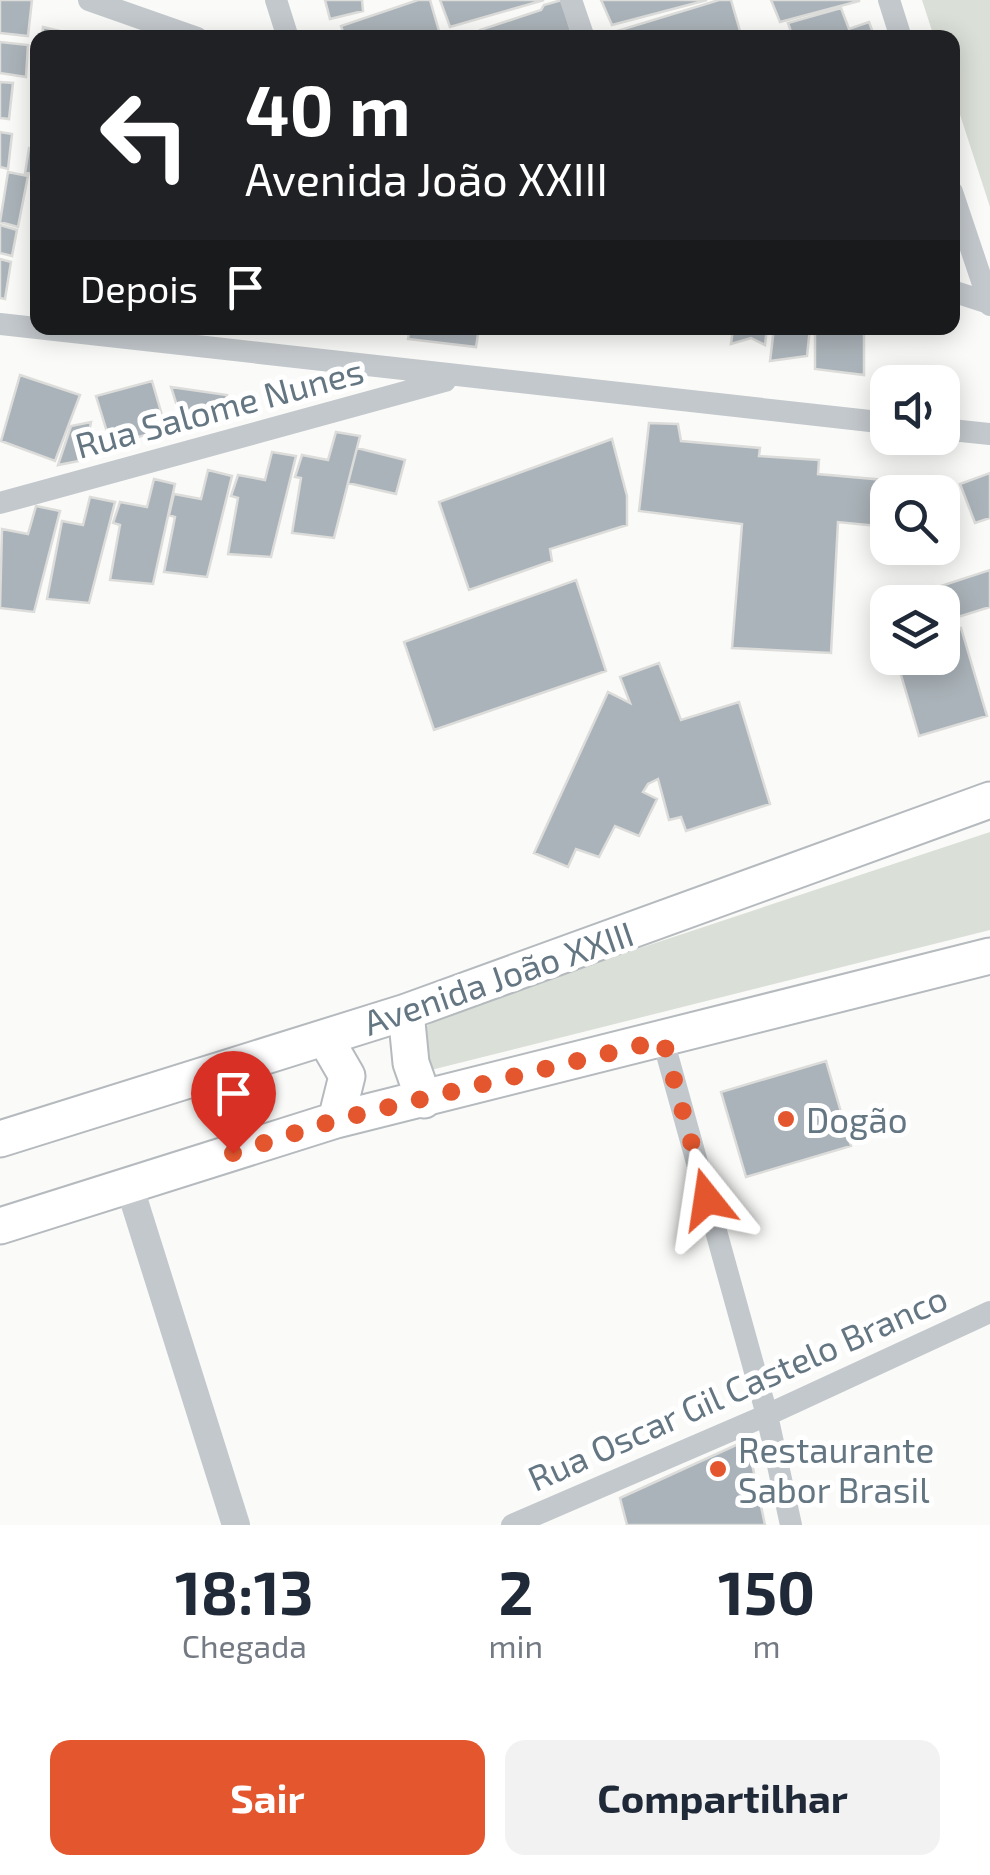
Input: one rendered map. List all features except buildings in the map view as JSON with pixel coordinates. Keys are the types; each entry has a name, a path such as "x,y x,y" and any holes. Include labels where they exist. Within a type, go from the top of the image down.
{"main road":[{"name":"Avenida João XXIII","path":"0,1140 406,1012 990,800"},
{"path":"0,1226 336,1120 990,956"},
{"path":"406,1012 411,1063 424,1100"},
{"path":"325,1038 347,1076 336,1120"}],"street":[{"path":"90,0 174,30"},
{"path":"276,0 285,30"},
{"path":"571,0 581,30"},
{"path":"889,0 899,30"},
{"path":"960,216 990,304"},
{"path":"960,293 990,304"},
{"path":"0,324 30,328"},
{"path":"93,335 870,421"},
{"name":"Rua Salome Nunes","path":"0,503 457,378"},
{"path":"960,431 990,434"},
{"path":"663,1040 766,1416 791,1525"},
{"path":"129,1186 236,1525"},
{"name":"Rua Oscar Gil Castelo Branco","path":"512,1525 766,1416 990,1312"}],"shaded area":[{"path":"922,0 990,0 990,207 960,115 960,30 932,30"},
{"path":"990,832 990,930 427,1071 420,1030 453,1010"}],"place":[{"name":"Dogão","path":"786,1119"},
{"name":"Restaurante Sabor Brasil","path":"718,1469"}],"route":[{"path":"233,1153 336,1120 663,1040 707,1199"}]}
